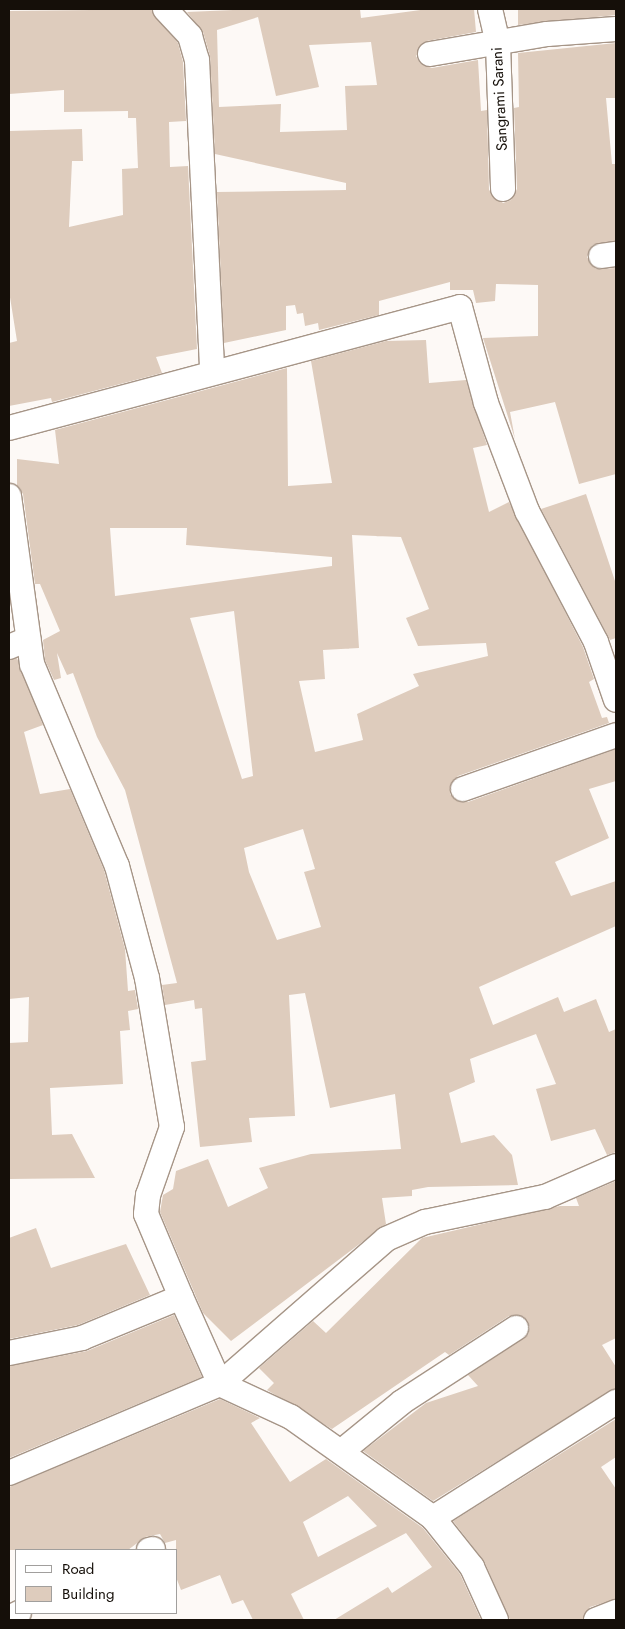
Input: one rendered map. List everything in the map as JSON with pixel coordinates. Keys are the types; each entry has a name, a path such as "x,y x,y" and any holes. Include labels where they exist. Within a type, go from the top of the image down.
{"street":[{"path":"165,9 190,36 197,60 212,372"},
{"name":"Sangrami Sarani","path":"490,9 498,44 503,189"},
{"path":"430,54 498,44 547,34 616,29"},
{"path":"9,428 460,307 486,403 526,512 596,642 616,700"},
{"path":"9,496 18,643 32,664 118,866 147,978 172,1127 148,1195 146,1214 181,1297 220,1384 291,1417 342,1451 433,1518 472,1567 496,1620"},
{"path":"463,789 616,735"},
{"path":"9,1473 220,1384 386,1238 425,1222 545,1197 616,1166"},
{"path":"9,1353 82,1338 181,1297"},
{"path":"342,1451 402,1402 516,1328"},
{"path":"433,1518 616,1402"},
{"path":"596,1620 616,1612"}],"building":[{"path":"256,9 360,9 361,18 428,9 474,9 476,32 427,41 416,56 420,63 432,68 478,60 481,111 487,110 489,190 503,203 511,200 517,189 514,108 519,107 518,53 616,43 616,98 606,98 612,164 616,164 616,241 593,245 587,257 596,269 616,268 616,474 579,484 555,402 510,412 515,439 483,338 538,336 538,285 496,284 495,301 476,303 473,290 450,290 450,282 379,301 379,315 319,330 318,323 305,326 303,313 297,314 295,305 286,306 286,330 224,343 217,192 346,190 346,183 215,154 210,56 203,32 187,12","holes":["258,17 276,96 319,87 309,45 371,42 377,85 345,86 347,130 280,132 281,104 219,107 217,30"]},
{"path":"518,9 616,9 616,15 518,25"},
{"path":"152,10 178,43 183,62 186,121 169,122 170,167 188,166 197,349 156,357 162,373 52,402 51,398 9,406 9,343 17,341 9,291 9,131 82,129 83,161 72,161 69,227 123,215 122,169 138,168 136,118 128,118 128,111 64,112 64,90 9,94 9,11"},
{"path":"426,340 429,383 466,380 487,445 473,448 489,512 509,502 583,647 594,679 589,682 602,718 607,717 609,723 458,776 450,786 450,794 460,802 468,802 616,749 616,781 589,789 609,838 555,862 571,896 616,881 616,926 479,987 493,1025 558,997 564,1012 596,999 609,1032 616,1029 616,1152 607,1155 595,1129 551,1141 536,1089 556,1084 536,1034 470,1059 475,1082 449,1093 461,1143 494,1135 512,1155 518,1185 428,1187 412,1190 412,1196 382,1198 386,1224 231,1341 203,1313 160,1212 163,1195 173,1189 176,1171 208,1159 228,1207 268,1188 259,1168 311,1154 401,1149 395,1094 330,1108 305,993 289,995 295,1116 249,1118 252,1142 200,1147 191,1062 206,1060 202,1008 195,1009 194,1000 165,1005 162,985 177,983 125,790 97,737 73,673 67,675 57,653 61,678 54,680 45,660 43,640 60,631 40,584 35,584 23,494 17,486 17,459 59,464 55,430 287,368 288,486 332,483 311,361 386,341","holes":["110,528 187,528 186,545 332,557 332,566 115,596","352,535 401,537 429,609 406,618 418,646 486,643 488,656 413,674 419,686 357,714 363,740 315,752 299,681 325,679 323,650 359,648","234,611 253,776 242,779 190,618","303,829 315,869 304,872 321,927 277,940 249,872 244,848"]},
{"path":"586,494 616,584 616,638 610,640 541,509"},
{"path":"17,658 43,725 24,732 40,794 70,789 104,870 125,949 128,991 135,990 138,1009 128,1011 130,1030 120,1031 123,1084 50,1088 52,1135 72,1134 95,1178 9,1179 9,1043 28,1042 29,997 9,999 9,660"},
{"path":"616,1181 616,1338 602,1345 616,1367 616,1388 433,1501 363,1451 426,1403 478,1386 468,1375 528,1335 530,1327 523,1316 509,1316 449,1355 445,1352 332,1429 267,1390 274,1383 259,1368 313,1321 326,1333 422,1238 560,1206 579,1206 576,1198"},
{"path":"36,1228 51,1268 126,1244 150,1295 78,1325 9,1339 9,1238"},
{"path":"174,1315 202,1377 9,1458 9,1366 87,1351"},
{"path":"220,1399 260,1418 251,1423 290,1482 326,1459 423,1528 460,1574 481,1620 334,1620 388,1587 392,1593 432,1567 406,1533 291,1594 304,1620 253,1620 243,1600 232,1604 220,1575 181,1590 178,1582 178,1549 176,1549 176,1540 165,1543 160,1534 145,1537 129,1549 9,1550 9,1487","holes":["348,1496 377,1526 318,1557 303,1522"]},
{"path":"616,1419 616,1457 601,1467 616,1489 616,1599 590,1607 583,1620 510,1620 484,1561 453,1521"}]}
